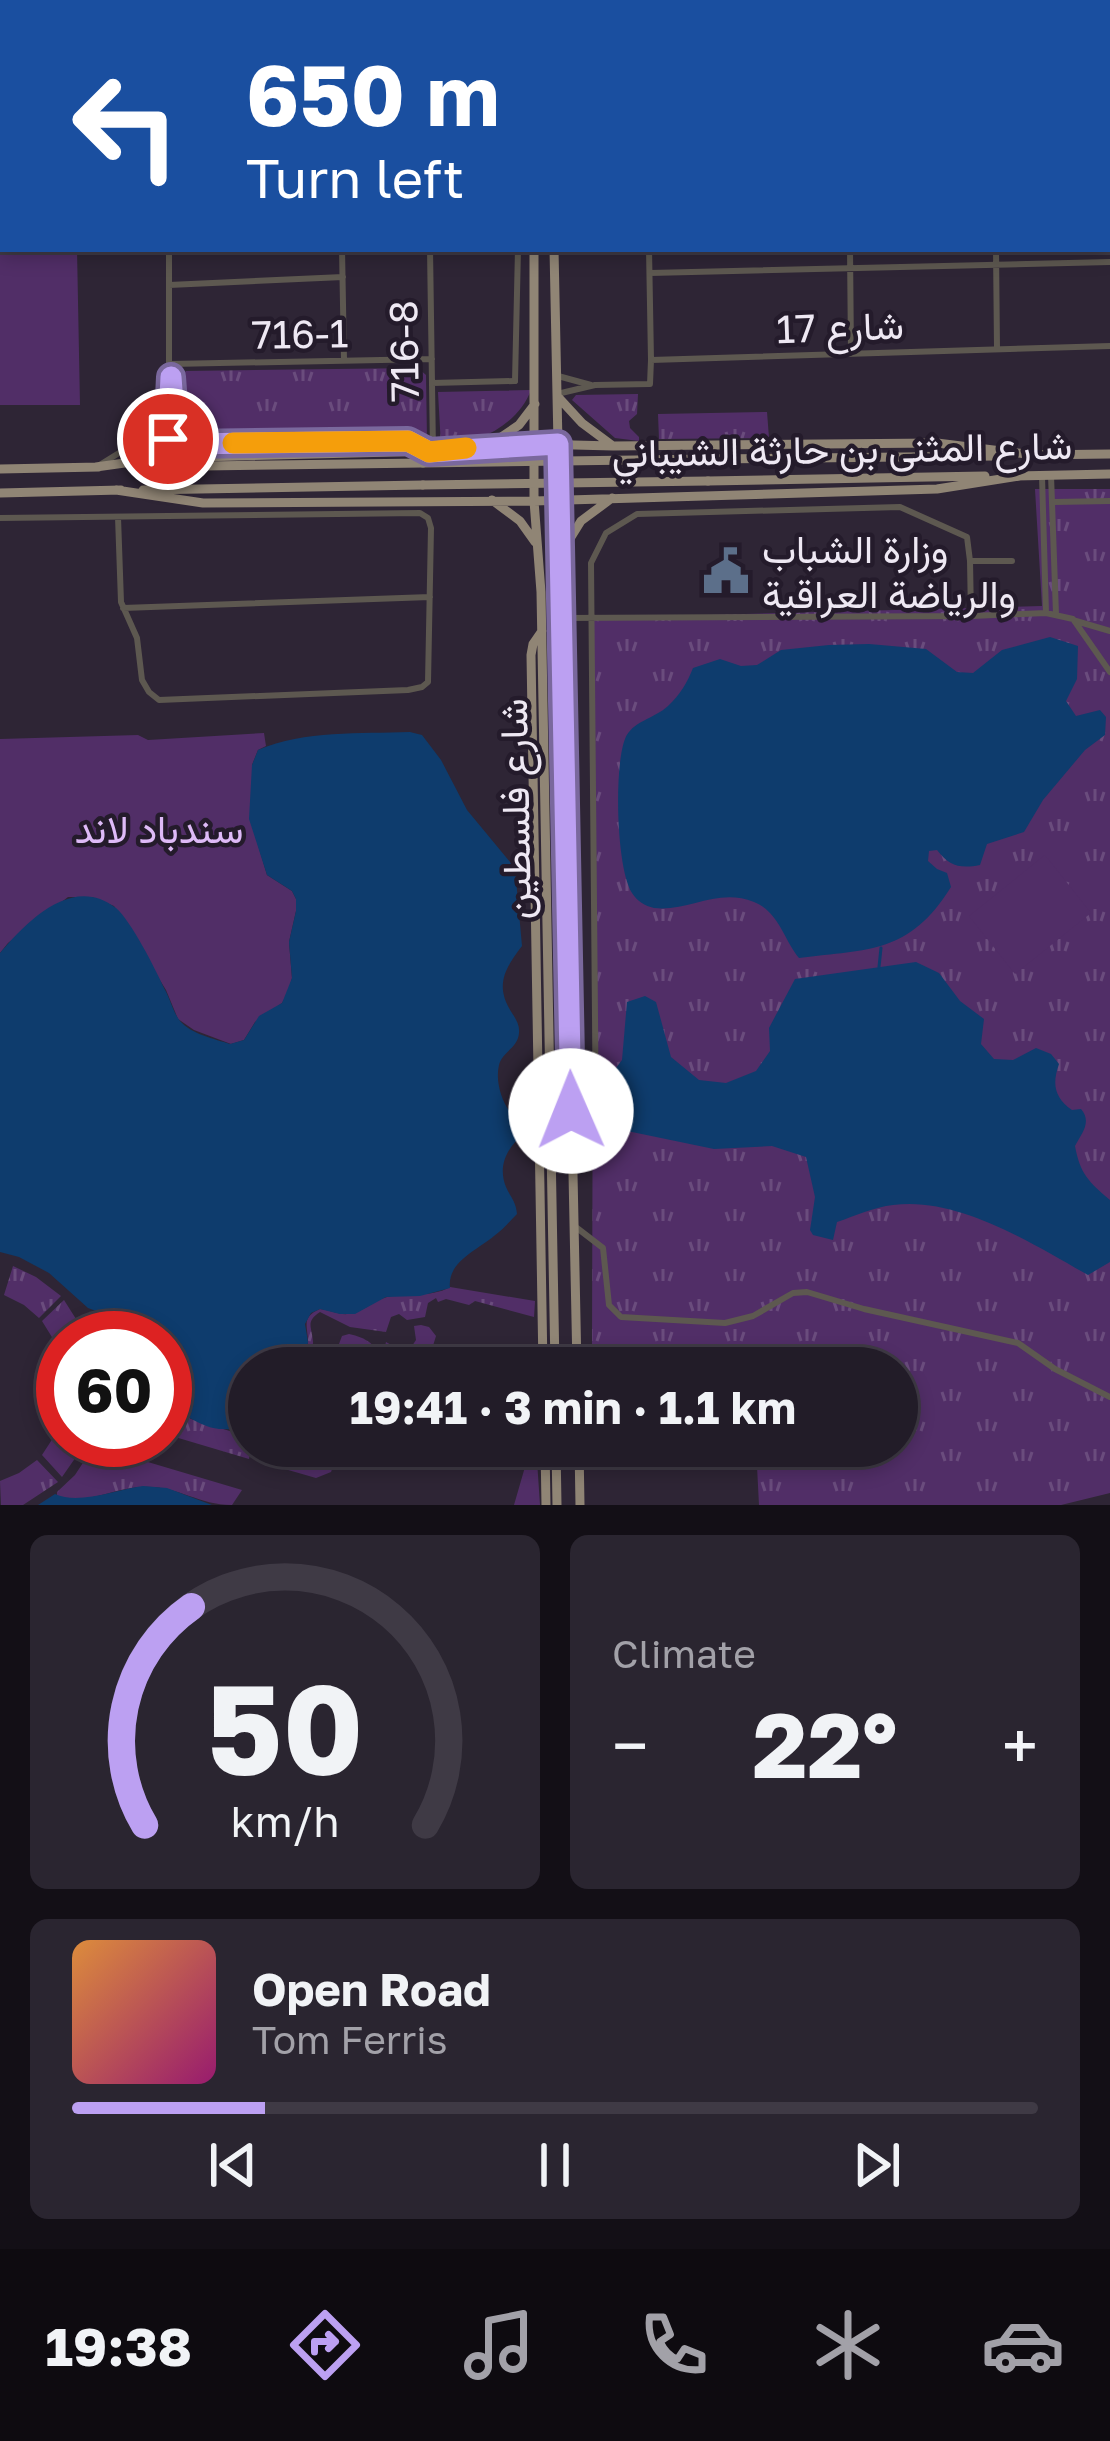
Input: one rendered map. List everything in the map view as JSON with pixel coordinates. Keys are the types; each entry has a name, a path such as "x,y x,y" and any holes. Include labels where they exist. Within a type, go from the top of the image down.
{"main road":[{"name":"شارع فلسطين","path":"531,252 555,1347"},
{"name":"شارع فلسطين","path":"554,252 577,1347"},
{"path":"557,395 613,446"},
{"path":"484,447 512,431 535,404"},
{"path":"96,467 160,458 431,452 535,444 937,443 1035,455"},
{"name":"شارع المثنى بن حارثة الشيباني","path":"0,470 1110,454"},
{"name":"شارع المثنى بن حارثة الشيباني","path":"0,493 1110,474"},
{"path":"116,490 203,503 534,502 938,489 1020,476"},
{"path":"561,555 581,521 613,498"},
{"path":"492,500 529,531 538,554"},
{"path":"541,592 552,586 561,593"},
{"path":"542,632 531,656 543,1347"},
{"path":"534,819 545,838"},
{"path":"549,1073 571,1074"},
{"path":"545,1467 546,1505"},
{"path":"556,1467 557,1505"},
{"path":"579,1467 580,1505"}],"street":[{"path":"169,252 175,431 186,444"},
{"path":"342,252 344,360"},
{"name":"716-8","path":"430,252 431,452"},
{"path":"432,383 515,381 518,252"},
{"path":"557,395 595,386 650,384 649,252"},
{"path":"850,252 851,353"},
{"path":"996,252 997,348"},
{"path":"650,273 1110,262"},
{"path":"169,285 343,277"},
{"name":"شارع 17","path":"651,360 1110,346"},
{"name":"716-1","path":"171,364 431,359"},
{"path":"556,375 595,386"},
{"path":"163,446 170,431 171,377"},
{"path":"96,467 119,453 186,444 408,441 431,452"},
{"path":"1046,613 1047,476"},
{"path":"1047,502 1110,501"},
{"path":"1047,502 1056,614"},
{"path":"596,1130 591,563 606,532 637,514 900,507 968,537 971,616"},
{"path":"0,518 419,514 428,518 431,528 428,682 422,687 159,700 142,680 137,638 123,608 118,517"},
{"path":"970,561 1012,560"},
{"path":"123,608 430,597"},
{"path":"562,618 1046,613 1110,631"},
{"path":"1073,620 1110,672"},
{"path":"574,1226 606,1253 609,1306 621,1317 725,1323 754,1316 793,1293 807,1292 1018,1343 1055,1369 1110,1397"}],"green space":[{"path":"0,252 77,252 80,405 0,405"},
{"path":"418,368 426,375 427,441 385,435 187,441 179,432 177,380 186,371"},
{"path":"531,390 517,413 495,431 441,446 438,392"},
{"path":"638,394 637,414 629,421 639,441 615,438 572,400 576,395"},
{"path":"767,412 769,438 659,439 658,414"},
{"path":"1035,489 1110,489 1110,1493 1061,1505 759,1505 757,1467 918,1467 918,1347 592,1347 594,618 1042,606"},
{"name":"سندباد لاند","path":"264,733 266,746 258,750 252,765 255,835 267,875 292,891 296,899 289,942 292,978 282,1003 255,1022 244,1040 231,1044 178,1019 166,990 114,906 92,897 68,897 0,953 0,739 138,735 148,740"},
{"path":"1045,855 1091,913 1015,974 969,916"},
{"path":"13,1266 61,1296 36,1315 4,1295"},
{"path":"450,1287 535,1301 534,1317 475,1301 469,1305 436,1298 428,1303 425,1317 391,1317 386,1332 350,1327 320,1312 311,1322 312,1347 307,1347 307,1322 320,1309 353,1313 384,1298"},
{"path":"64,1300 71,1311 52,1311"},
{"path":"414,1326 429,1327 436,1336 433,1347 411,1347 416,1340"},
{"path":"342,1336 362,1338 373,1347 340,1347"},
{"path":"192,1419 228,1430 228,1453 192,1442"},
{"path":"36,1461 36,1467 44,1467 58,1482 23,1505 1,1505 0,1481"},
{"path":"80,1467 165,1467 242,1490 232,1505 153,1487 78,1499 57,1497"},
{"path":"278,1467 333,1467 316,1478"},
{"path":"525,1467 537,1467 540,1505 514,1505"}],"water":[{"path":"1050,637 1078,646 1077,679 1066,701 1076,716 1100,710 1106,717 1105,735 1085,750 1043,800 1024,832 987,844 980,865 956,865 937,850 929,851 928,861 947,873 951,887 920,925 903,937 867,949 799,958 775,919 754,902 728,897 654,908 632,893 618,817 621,753 633,728 672,702 693,668 720,659 757,665 781,650 869,644 926,649 957,672 973,673 1002,650"},
{"path":"352,733 422,735 467,810 515,868 522,946 508,968 503,991 519,1033 498,1073 507,1107 524,1125 525,1133 509,1150 503,1171 517,1214 458,1264 450,1288 420,1296 386,1297 355,1314 320,1309 305,1324 307,1347 228,1347 228,1429 211,1427 192,1419 192,1311 96,1311 49,1273 0,1252 0,953 52,906 84,896 100,899 129,923 185,1026 230,1044 244,1040 259,1016 282,1003 292,978 289,942 296,911 292,891 267,875 249,819 252,765 258,750 276,744"},
{"path":"916,962 939,973 960,1001 984,1019 981,1044 994,1059 1013,1060 1036,1048 1051,1054 1059,1064 1058,1095 1072,1110 1081,1109 1086,1118 1075,1146 1080,1164 1110,1200 1110,1262 1088,1275 994,1225 918,1204 886,1206 837,1222 833,1240 813,1235 815,1197 806,1157 772,1146 714,1149 608,1127 604,1084 622,1060 627,1002 645,996 656,1002 671,1057 699,1080 726,1083 756,1071 770,1051 769,1028 795,979"},
{"path":"143,1486 167,1488 212,1505 38,1505 55,1494 86,1497"}],"waterway":[{"path":"879,967 881,948"}],"slow traffic":[{"path":"233,443 408,441 429,452 466,448"}],"place":[{"name":"وزارة الشباب والرياضة العراقية","path":"726,571"}],"route":[{"path":"168,439 171,377 175,431 186,444 408,441 433,452 558,444 571,1111"}]}
